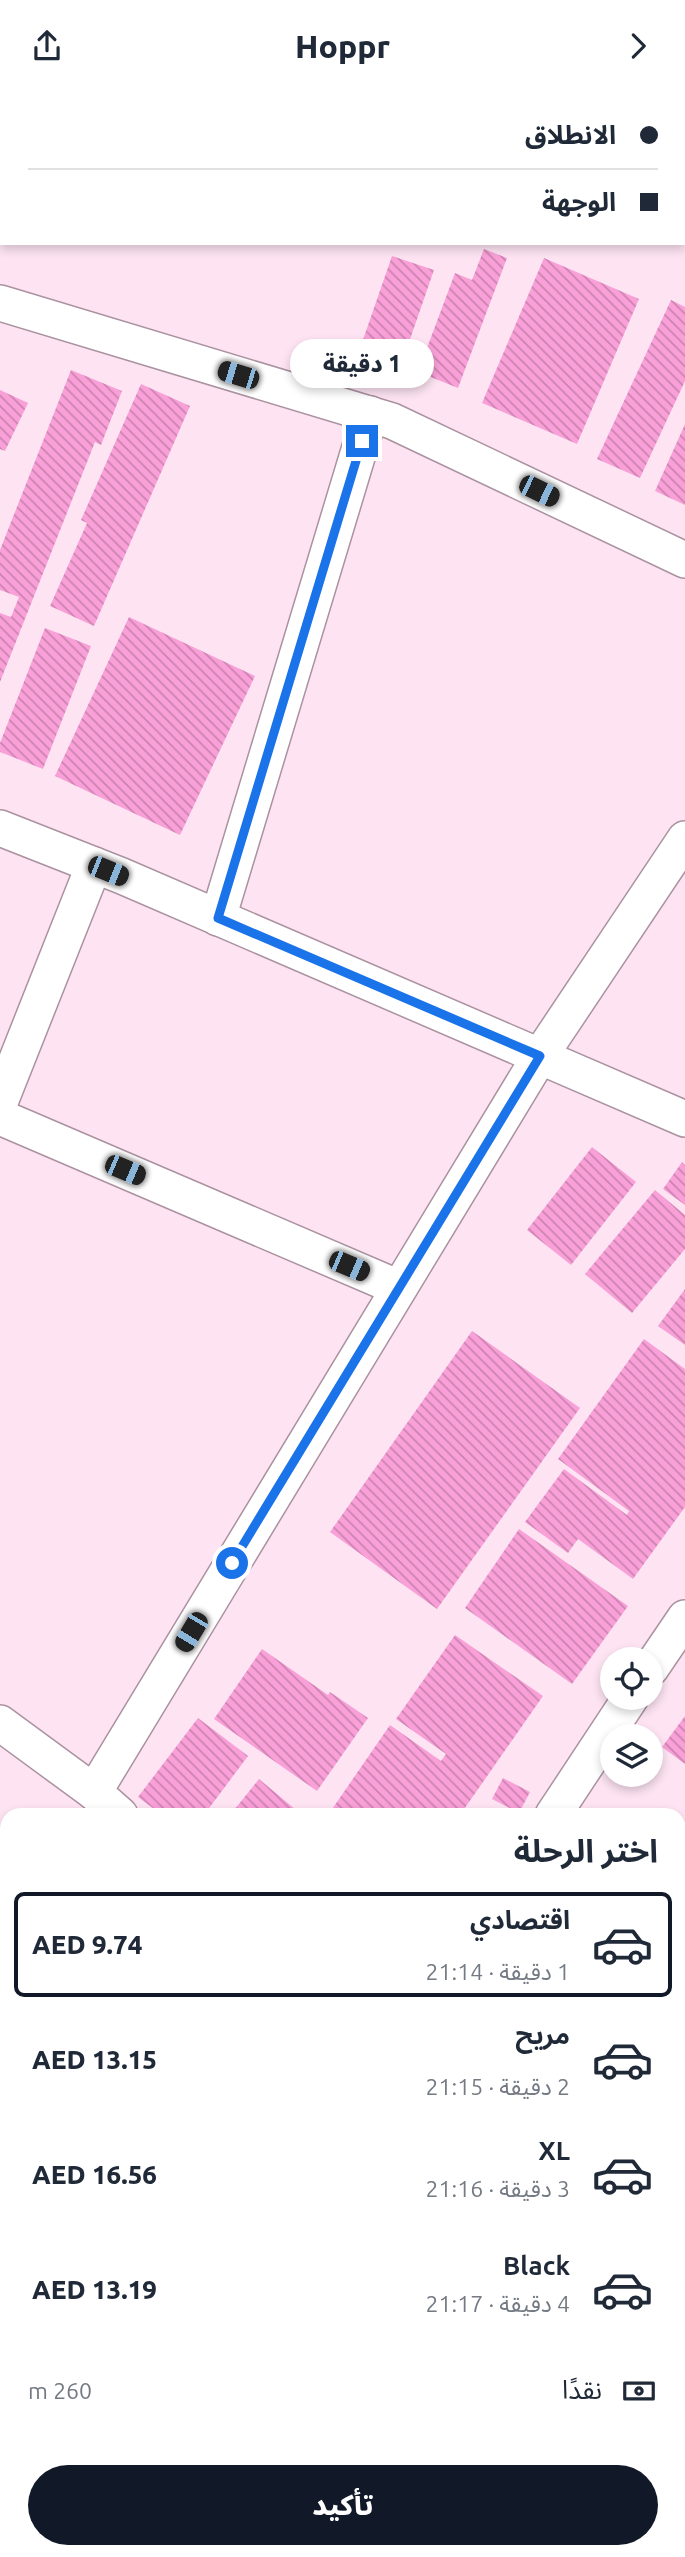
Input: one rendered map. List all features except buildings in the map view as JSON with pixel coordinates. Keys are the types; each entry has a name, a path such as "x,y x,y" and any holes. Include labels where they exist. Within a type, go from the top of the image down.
{"street":[{"path":"0,303 392,421 685,561"},
{"path":"218,918 370,414"},
{"path":"0,828 94,865 685,1119"},
{"path":"93,1792 540,1056 685,839"},
{"path":"0,1102 94,865"},
{"path":"0,1117 399,1288"},
{"path":"663,1650 685,1618"},
{"path":"557,1808 622,1710"},
{"path":"0,1723 112,1808"}],"route":[{"path":"232,1563 540,1056 218,918 362,441"}]}
